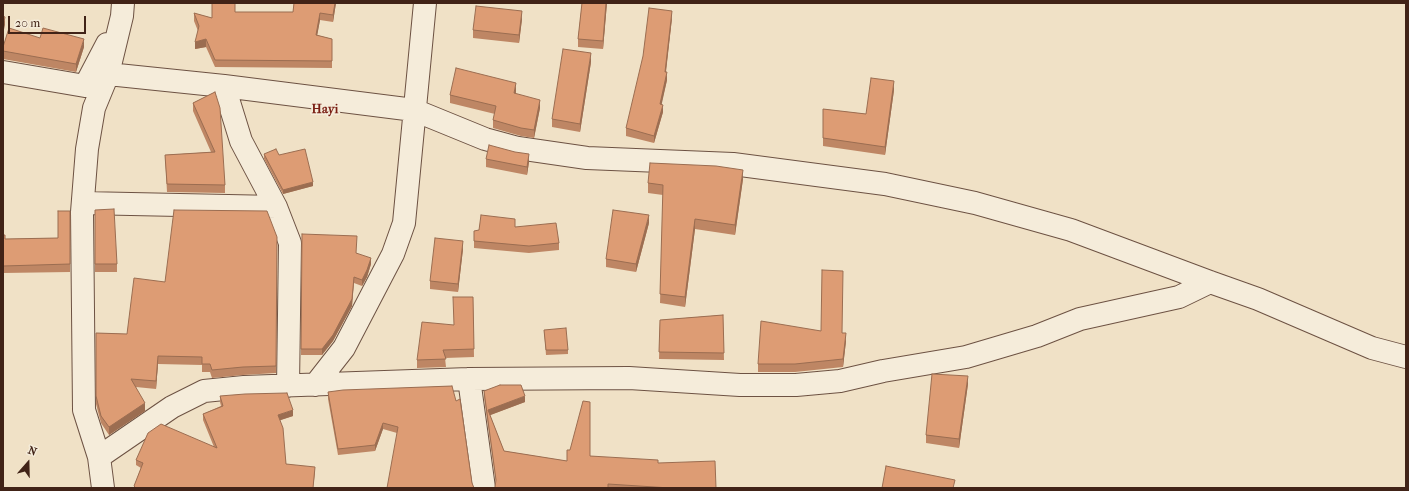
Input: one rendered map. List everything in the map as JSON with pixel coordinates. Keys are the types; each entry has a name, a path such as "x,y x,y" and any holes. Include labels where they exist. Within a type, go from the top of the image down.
{"street":[{"path":"315,385 344,348 393,254 404,223 425,3"},
{"path":"3,72 85,86 123,9"},
{"path":"103,488 99,457 84,410 83,203 87,149 94,108 108,74 123,9"},
{"path":"108,74 224,86 414,110 486,140 518,148 587,158 733,164 885,184 930,193 975,203 1071,230 1258,299 1372,348 1406,357"},
{"path":"224,86 241,141 276,207 290,243 288,386"},
{"path":"83,203 276,207"},
{"path":"99,457 172,407 204,391 244,387 469,379 629,378 754,385 796,385 840,381 883,371 966,357 1037,336 1080,319 1179,298 1210,282"},
{"path":"469,379 484,488"}],"building":[{"path":"212,3 235,3 235,12 293,12 294,3 335,3 333,15 320,13 316,35 332,39 332,61 215,60 206,39 195,42 199,26 194,13 212,18"},
{"path":"582,3 606,3 603,41 578,39"},
{"path":"476,6 522,11 519,35 473,30"},
{"path":"649,8 672,11 665,72 667,72 660,104 663,105 654,136 626,128 643,56"},
{"path":"9,28 40,38 43,28 84,39 76,64 3,51"},
{"path":"563,49 591,53 580,124 552,119"},
{"path":"456,68 516,83 514,93 540,100 534,130 493,120 496,106 450,95"},
{"path":"871,78 894,81 885,147 823,138 823,109 866,114"},
{"path":"215,92 220,108 225,185 167,184 165,155 215,152 193,103"},
{"path":"489,145 529,154 527,167 486,159"},
{"path":"276,149 279,155 305,149 313,182 283,190 264,154"},
{"path":"650,163 716,166 743,170 735,225 695,219 685,297 660,294 663,185 648,183"},
{"path":"114,209 117,264 95,264 95,210"},
{"path":"174,210 267,211 277,237 276,366 212,370 210,364 202,364 202,357 158,356 156,381 131,379 145,403 109,427 101,416 96,396 96,333 127,334 134,278 165,282"},
{"path":"613,210 649,215 636,264 606,259"},
{"path":"58,211 70,211 70,264 3,266 3,235 5,235 5,239 58,238"},
{"path":"481,215 515,219 515,227 556,223 559,243 529,246 474,241 474,231 479,230"},
{"path":"302,234 357,236 356,253 371,258 362,280 354,277 352,299 333,335 322,349 301,349"},
{"path":"435,238 463,241 458,284 430,281"},
{"path":"822,270 843,271 842,333 846,333 843,359 795,364 758,364 761,321 821,331"},
{"path":"453,297 473,297 474,349 443,350 446,359 417,360 422,322 454,325"},
{"path":"723,315 724,353 659,352 660,320"},
{"path":"566,328 568,350 546,350 544,330"},
{"path":"932,374 968,376 959,439 926,435"},
{"path":"500,385 521,385 525,396 488,410 504,451 567,461 567,450 570,450 583,401 590,402 590,456 658,460 658,463 715,461 716,488 670,488 608,484 608,488 494,488 496,480 484,391"},
{"path":"452,386 456,401 460,399 474,488 387,488 398,427 383,423 375,445 338,449 328,392 343,390"},
{"path":"287,393 293,410 278,415 283,428 286,464 315,467 313,488 135,488 134,486 143,463 136,460 148,433 161,424 217,448 203,414 223,406 220,396"},
{"path":"886,466 955,480 953,488 882,488"}],"district":[{"name":"Hayi","path":"325,110"}]}
